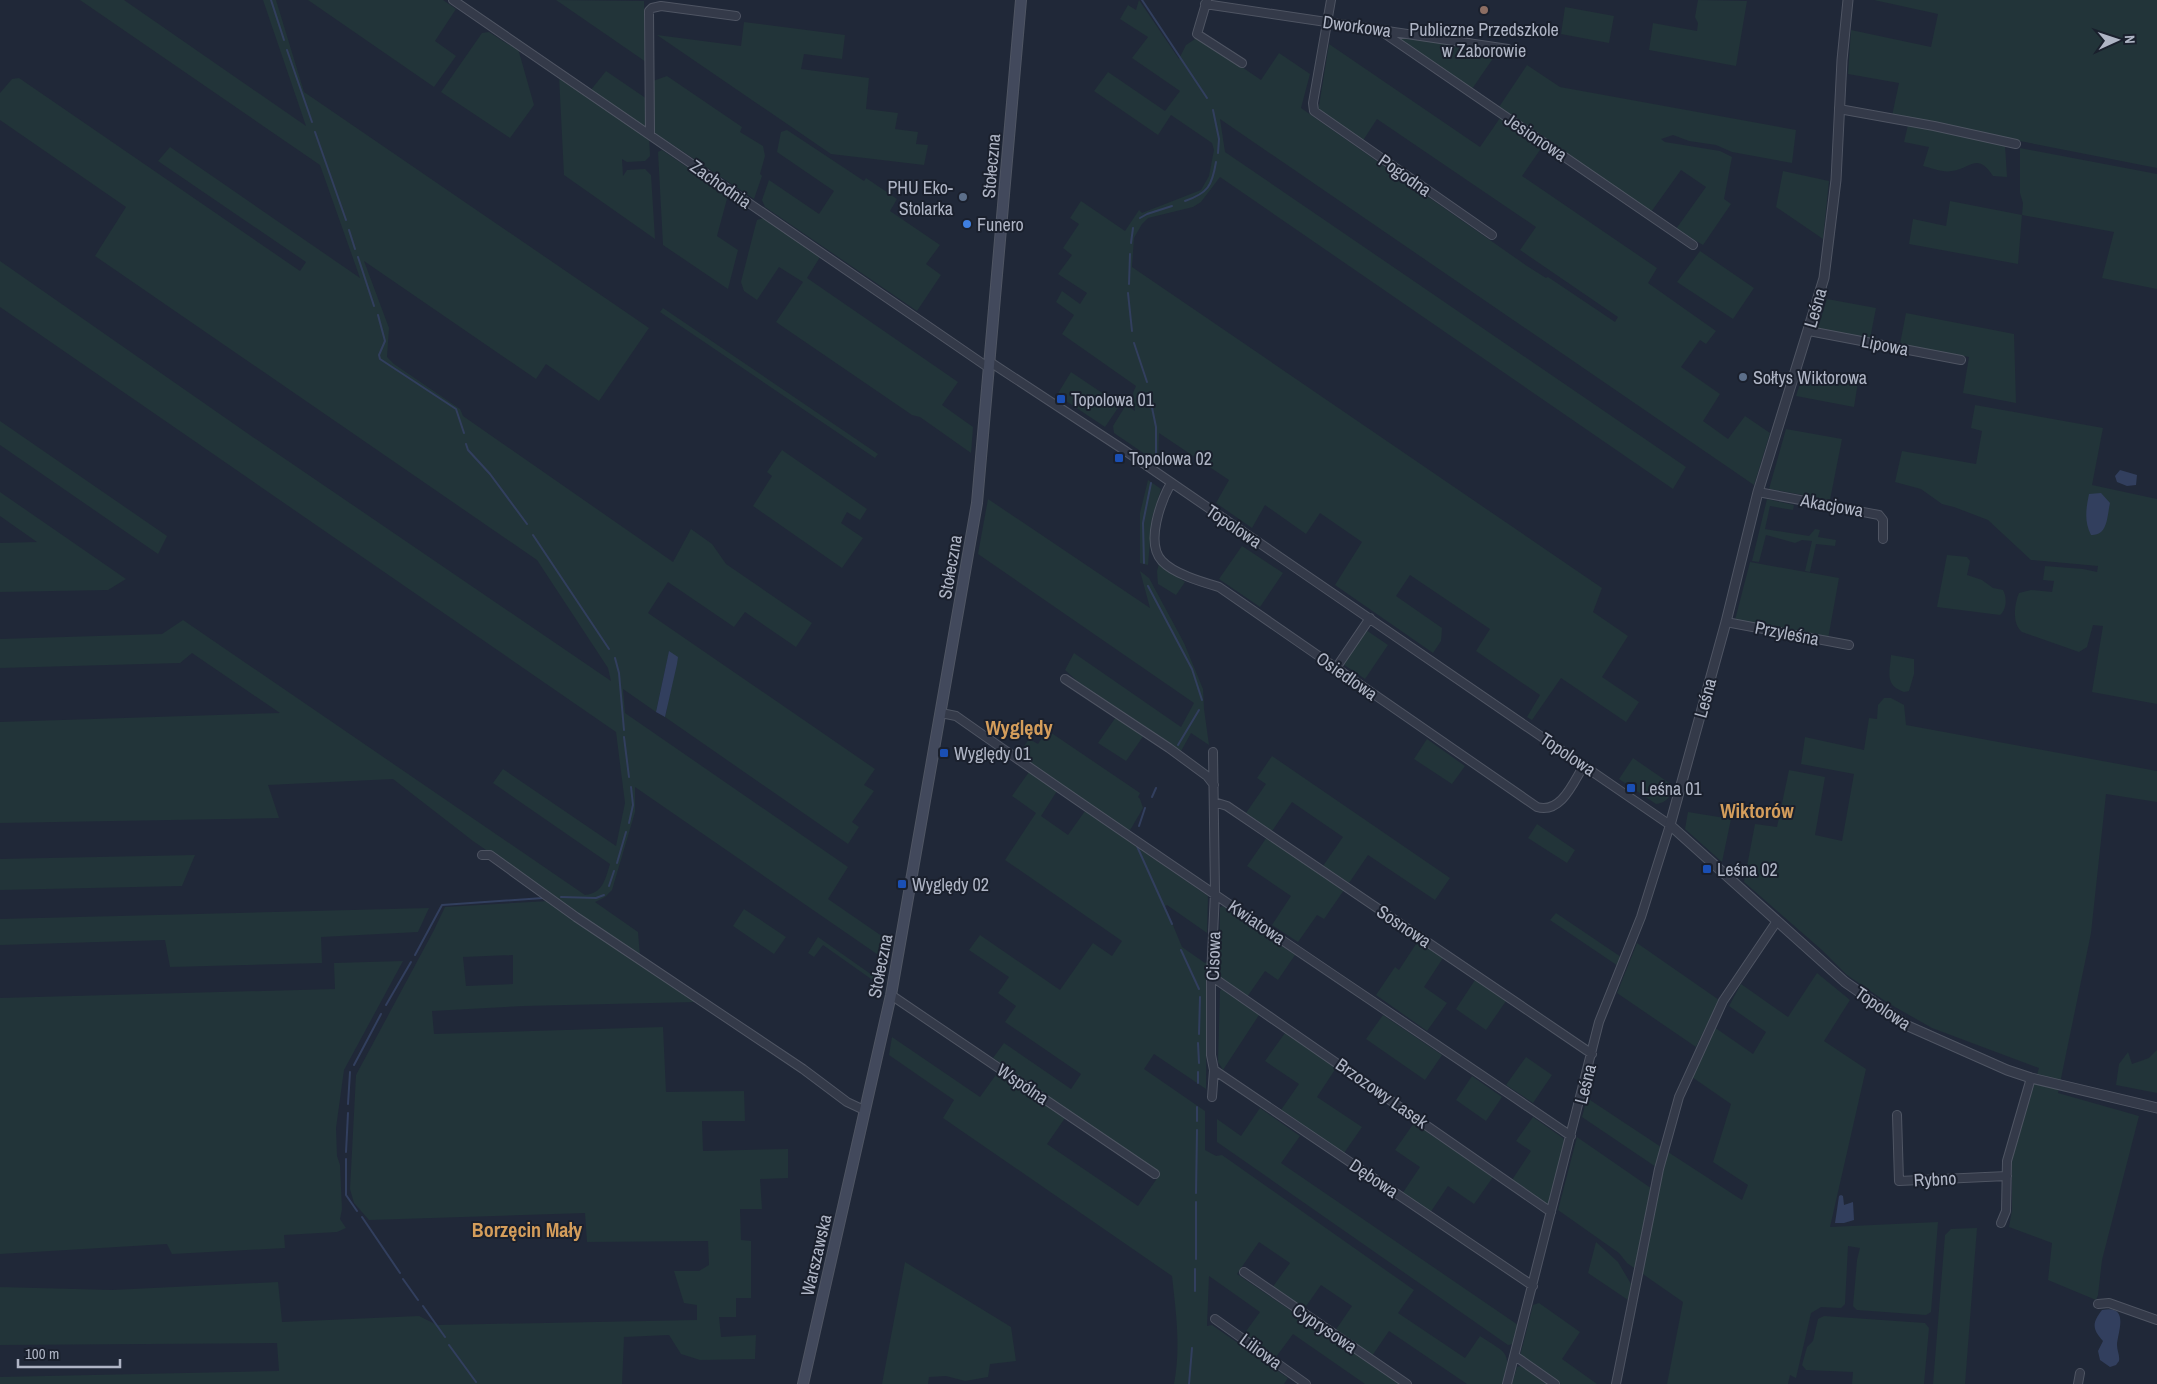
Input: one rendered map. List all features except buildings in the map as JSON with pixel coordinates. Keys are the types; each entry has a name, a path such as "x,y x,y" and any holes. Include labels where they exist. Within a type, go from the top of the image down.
{"main road":[{"name":"Stołeczna","path":"859,1132 891,995 977,503 1021,0"},
{"name":"Warszawska","path":"803,1384 859,1132"}],"street":[{"name":"Zachodnia","path":"453,0 990,365"},
{"path":"1328,22 1331,0"},
{"name":"Leśna","path":"1507,1384 1599,1022 1641,917 1670,825 1726,622 1758,492 1820,293 1826,265 1836,180 1839,109 1848,0"},
{"path":"1206,2 1197,34 1242,63"},
{"name":"Dworkowa","path":"1206,2 1508,49"},
{"path":"650,134 649,11 652,8 661,6 736,16"},
{"name":"Pogodna","path":"1328,22 1313,103 1314,111 1492,235"},
{"name":"Jesionowa","path":"1378,29 1693,245"},
{"path":"1839,109 1934,126 2016,144"},
{"name":"Lipowa","path":"1809,330 1961,360"},
{"name":"Topolowa","path":"990,365 1170,483 1370,618 1670,825 1845,982 1908,1026 2008,1070 2031,1078 2157,1108"},
{"name":"Osiedlowa","path":"1170,483 1160,506 1155,531 1156,549 1160,560 1195,580 1219,587 1537,807 1544,809 1558,805 1584,765"},
{"name":"Akacjowa","path":"1758,492 1879,515 1883,520 1883,539"},
{"path":"1336,668 1370,618"},
{"name":"Przyleśna","path":"1726,622 1849,645"},
{"path":"1065,679 1169,748 1206,776 1214,785"},
{"name":"Kwiatowa","path":"941,713 956,716 1136,842 1215,893 1571,1136"},
{"name":"Cisowa","path":"1212,1097 1214,1070 1211,1055 1211,976 1215,893 1213,752"},
{"name":"Sosnowa","path":"1214,802 1227,806 1592,1054"},
{"path":"482,856 490,855 576,917 803,1069 847,1102 864,1110"},
{"path":"1616,1384 1659,1169 1679,1097 1694,1060 1723,1001 1777,921"},
{"name":"Brzozowy Lasek","path":"1211,976 1551,1212"},
{"name":"Wspólna","path":"891,995 1155,1174"},
{"name":"Dębowa","path":"1214,1070 1533,1286"},
{"path":"2001,1223 2006,1211 2007,1161 2031,1078"},
{"name":"Rybno","path":"1897,1115 1899,1181 2007,1176"},
{"name":"Cyprysowa","path":"1244,1272 1407,1384"},
{"path":"2098,1304 2109,1303 2157,1320"},
{"name":"Liliowa","path":"1215,1319 1306,1384"},
{"path":"1515,1356 1555,1384"},
{"path":"2078,1384 2080,1374"}],"shaded area":[{"path":"80,0 124,0 306,126 263,0 276,0 304,92 649,328 599,401 546,364 536,379 364,261 389,328 387,357 394,364 460,409 463,416 673,562 691,529 712,544 726,564 812,623 796,647 745,612 734,627 668,582 648,613 875,769 864,785 874,791 852,822 859,827 848,844 665,717 667,709 669,652 656,712 623,689 625,713 848,867 828,899 889,941 887,961 635,787 635,812 612,890 605,897 595,902 638,932 640,956 473,841 393,779 268,785 279,818 0,823 0,722 280,713 192,653 180,663 0,668 0,639 162,634 183,620 585,895 600,889 610,864 493,783 503,769 616,846 625,803 616,732 0,307 0,261 247,433 611,681 608,668 537,560 95,256 126,207 0,120 0,93 12,79 19,78 300,271 306,262 158,161 170,147 360,278 320,165"},
{"path":"308,0 443,0 456,9 435,41 456,56 434,87"},
{"path":"556,0 644,1 646,62"},
{"path":"1139,0 1179,59 1186,45 1198,37 1261,80 1279,53 1310,74 1301,108 1527,266 1546,278 1548,277 1615,322 1618,317 1520,250 1536,227 1377,119 1362,142 1318,112 1329,44 1480,147 1500,118 1542,147 1522,176 1657,268 1648,283 1716,331 1706,344 1700,340 1681,367 1720,394 1703,421 1728,439 1745,416 1770,433 1754,485 1220,119 1225,152 1686,467 1673,489 1220,177 1201,202 1193,207 1148,218 1134,238 1132,267 1602,588 1593,612 1628,636 1602,677 1639,702 1626,722 1561,678 1532,720 1527,717 1540,695 1476,651 1490,629 1410,575 1396,596 1442,628 1441,641 1433,653 1335,585 1362,542 1320,513 1306,534 1265,505 1252,528 1216,503 1229,480 1159,433 1158,463 1114,433 1113,426 1126,405 1135,411 1133,393 1136,386 1062,334 1074,315 1056,302 1062,291 1080,304 1087,293 1058,274 1072,255 1063,248 1079,224 1070,218 1081,201 1125,231 1139,210 1142,213 1201,190 1209,176 1214,150 1212,143 1171,115 1158,135 1094,91 1108,72 1165,111 1180,91 1132,58 1148,37 1120,19 1128,5 1136,10"},
{"path":"1698,0 1747,1 1736,66 1649,50 1653,23 1697,31 1698,23 1695,17"},
{"path":"1874,0 2157,0 2157,168 1892,116 1899,83 1848,74 1851,30 1931,47 1938,14"},
{"path":"1565,7 1614,16 1609,43 1561,34"},
{"path":"744,22 845,35 842,59 804,54 801,69 869,78 866,109 898,113 895,129 918,132 916,144 928,145 924,165 831,154 657,35 741,46"},
{"path":"489,32 509,45 517,45 534,105 510,138 441,92 482,33"},
{"path":"1401,37 1498,51 1472,89 1401,40"},
{"path":"1527,65 1560,87 1796,130 1792,163 1732,152 1716,145 1689,141 1673,135 1661,139 1665,142 1720,151 1732,157 1724,199 1731,204 1703,245 1676,229 1706,187 1681,170 1651,212 1499,107"},
{"path":"606,71 647,99 647,126 643,127 590,91"},
{"path":"559,75 649,136 650,156 645,161 627,162 622,159 623,176 627,170 645,169 651,175 655,239 564,175"},
{"path":"667,76 742,127 740,132 763,146 765,156 760,174 762,176 754,199 655,133 653,130 653,81"},
{"path":"1908,125 2005,145 2007,177 1993,176 1983,165 1978,163 1949,171 1941,171 1923,166 1929,147 1904,142"},
{"path":"787,130 864,181 866,178 897,199 890,211 940,245 926,264 941,275 917,311 765,207 762,200 769,180 819,214 834,191 777,152 781,132"},
{"path":"2020,148 2157,174 2157,289 2102,278 2114,232 2022,215"},
{"path":"662,150 728,195 717,236 738,250 728,289 663,245 658,152"},
{"path":"1783,171 1829,181 1823,239 1776,207"},
{"path":"1950,201 2022,215 2018,264 1909,244 1913,219 1946,226"},
{"path":"763,218 820,257 807,278 958,382 942,405 973,427 971,453 776,322 803,282 779,267 757,300 744,291 741,282 755,227 757,220"},
{"path":"1700,251 1754,288 1733,319 1677,282"},
{"path":"1827,299 1876,308 1870,339 1818,328"},
{"path":"663,308 878,454 875,458 660,312"},
{"path":"1906,313 2014,334 2016,403 1963,393 1969,357 1900,344"},
{"path":"1071,372 1120,405 1105,427 1057,395"},
{"path":"1808,373 1858,382 1854,407 1796,396 1802,377"},
{"path":"1975,405 2103,428 2092,485 2157,499 2157,704 2092,692 2103,626 2093,625 2087,647 2079,652 2022,632 2019,629 2015,619 2015,609 2019,593 2031,590 2052,592 2054,581 2043,580 2045,566 2097,572 2098,566 2031,560 1988,520 1942,504 1921,489 1895,482 1902,451 1976,464 1982,431 1971,428"},
{"path":"0,421 167,536 158,554 0,445"},
{"path":"1786,429 1842,439 1830,500 1769,489"},
{"path":"782,450 867,509 860,520 847,512 841,523 863,538 842,568 753,506 772,476 767,472"},
{"path":"1148,480 1161,489 1152,518 1148,565 1140,563 1140,513"},
{"path":"0,492 126,579 108,590 0,592 0,543 37,542 0,516"},
{"path":"988,499 1150,608 1140,571 1149,578 1184,643 1203,689 1209,745 1191,733 1180,753 1173,745 1077,681 1065,670 1074,653 1181,727 1194,703 978,554"},
{"path":"1767,499 1794,505 1793,510 1770,506 1765,529 1809,536 1815,529 1820,530 1818,537 1836,540 1835,546 1816,544 1810,572 1805,571 1812,541 1802,540 1795,543 1766,535 1759,562 1752,561"},
{"path":"1242,546 1283,573 1260,607 1219,579"},
{"path":"1947,555 1967,557 1970,561 1967,575 1982,580 1993,588 2003,590 2006,603 2000,615 1937,607"},
{"path":"1750,562 1839,578 1828,639 1735,620"},
{"path":"1159,564 1185,582 1176,595 1158,584 1157,571"},
{"path":"1366,630 1388,645 1365,679 1343,664"},
{"path":"1891,655 1914,659 1914,674 1909,691 1904,692 1898,689 1891,682 1889,672"},
{"path":"1884,698 1891,698 1904,705 1906,725 2157,771 2157,802 2106,794 2091,933 2058,1093 2139,1116 2102,1260 2096,1300 2048,1280 2052,1243 2009,1227 2012,1210 2012,1160 2039,1068 1932,1028 1888,1003 1847,975 1823,951 1744,882 1755,824 1777,827 1789,770 1825,777 1815,835 1842,841 1854,774 1801,764 1805,737 1864,750 1869,718 1877,719 1878,705"},
{"path":"1116,717 1144,735 1126,761 1098,743"},
{"path":"1047,730 1140,793 1138,797 1143,808 1129,832 1018,755 1029,739 1038,744"},
{"path":"1427,739 1465,766 1452,784 1414,759"},
{"path":"1272,756 1450,878 1435,900 1368,855 1349,883 1323,866 1343,837 1292,802 1272,831 1246,813 1266,784 1257,778"},
{"path":"1633,758 1675,787 1666,801 1656,804 1619,779"},
{"path":"1029,772 1057,791 1041,816 1068,835 1085,811 1208,896 1207,933 1167,905 1165,906 1182,947 1205,963 1207,962 1206,1089 1154,1054 1144,1069 1205,1111 1205,1150 1216,1156 1222,1155 1414,1290 1398,1313 1465,1358 1480,1336 1502,1350 1507,1359 1503,1384 1467,1384 1389,1331 1372,1356 1335,1331 1352,1306 1321,1285 1304,1309 1272,1288 1290,1263 1259,1242 1237,1274 1399,1384 1365,1384 1293,1334 1276,1357 1244,1334 1260,1312 1209,1276 1207,1326 1212,1325 1288,1378 1284,1384 1174,1384 1177,1343 1172,1276 943,1118 954,1100 889,1055 892,1037 980,1097 998,1072 1065,1118 1047,1144 1138,1206 1160,1174 993,1058 1004,1043 1071,1089 1081,1074 1005,1022 1016,1006 998,993 1009,977 969,950 980,935 1060,990 1093,943 1112,956 1122,941 1005,860 1036,813 1012,796"},
{"path":"1688,812 1731,819 1722,862 1685,829"},
{"path":"1537,824 1575,850 1567,863 1528,838"},
{"path":"1267,837 1344,890 1324,919 1317,915 1298,942 1272,925 1291,896 1247,866"},
{"path":"195,855 182,886 0,890 0,859"},
{"path":"549,901 696,1002 524,1006 432,1011 434,1034 663,1027 666,1092 744,1091 745,1121 702,1121 703,1151 788,1149 788,1178 760,1179 762,1209 740,1209 741,1240 751,1241 751,1298 736,1298 736,1317 719,1317 721,1337 756,1335 755,1359 700,1360 681,1354 669,1335 624,1337 622,1384 0,1384 0,1377 279,1371 277,1343 0,1345 0,1287 112,1290 278,1282 282,1322 419,1316 437,1325 697,1320 697,1305 684,1303 674,1271 699,1271 709,1265 708,1241 587,1242 585,1213 369,1220 354,1203 350,1189 356,1075 445,907","holes":["513,955 513,984 466,986 463,957"]},
{"path":"1223,906 1295,955 1278,980 1265,971 1247,997 1222,980 1219,975 1220,907"},
{"path":"429,908 418,932 321,937 322,963 170,967 165,940 0,945 0,919"},
{"path":"744,909 786,937 774,954 733,926"},
{"path":"1556,913 1621,957 1618,966 1550,920"},
{"path":"818,937 882,982 881,986 823,945 814,957 808,953"},
{"path":"1418,941 1443,958 1424,987 1447,1003 1427,1031 1376,995 1395,967 1399,970"},
{"path":"1637,943 1719,1000 1696,1047 1617,993"},
{"path":"403,961 344,1070 336,1128 342,1209 340,1219 346,1228 337,1232 284,1235 285,1248 172,1254 167,1244 0,1254 0,998 335,989 334,963"},
{"path":"1817,973 1850,1000 1824,1041 1866,1069 1830,1227 1938,1222 1931,1312 1926,1315 1857,1310 1853,1306 1857,1260 1860,1248 1848,1246 1845,1304 1841,1308 1821,1307 1811,1313 1796,1378 1790,1375 1788,1384 1667,1384 1683,1302 1627,1263 1619,1253 1558,1210 1577,1137 1658,1193 1668,1152 1742,1200 1748,1185 1713,1162 1731,1104 1692,1077 1714,1027 1753,1054 1766,1032 1729,1006 1741,984 1788,1017"},
{"path":"1475,980 1506,1001 1486,1030 1456,1009"},
{"path":"1222,989 1259,1015 1223,1070 1218,1062 1220,991"},
{"path":"1383,1015 1442,1055 1425,1080 1366,1039"},
{"path":"1285,1033 1336,1068 1317,1097 1362,1127 1344,1153 1281,1110 1299,1084 1265,1061"},
{"path":"2157,1050 2157,1093 2116,1085 2119,1064 2128,1052 2132,1064 2149,1058"},
{"path":"1526,1057 1552,1075 1533,1103 1506,1085"},
{"path":"1472,1076 1502,1097 1486,1121 1456,1100"},
{"path":"1587,1098 1661,1147 1656,1167 1582,1117"},
{"path":"1260,1108 1300,1136 1281,1163 1518,1325 1514,1344 1508,1345 1217,1142 1217,1119 1241,1136"},
{"path":"1533,1117 1563,1138 1565,1142 1550,1203 1546,1204 1512,1180 1531,1151 1516,1141"},
{"path":"1414,1123 1493,1177 1474,1204 1448,1186 1430,1213 1402,1194 1420,1167 1395,1150"},
{"path":"1977,1228 1965,1384 1933,1384 1945,1235 1951,1229"},
{"path":"1596,1242 1618,1262 1631,1284 1628,1300 1588,1273"},
{"path":"905,1262 1011,1327 1016,1361 990,1364 988,1377 965,1381 946,1376 929,1377 928,1384 882,1384"},
{"path":"1539,1303 1580,1332 1562,1359 1597,1384 1561,1384 1520,1356 1533,1305"},
{"path":"1824,1316 1925,1323 1929,1328 1924,1384 1852,1384 1853,1372 1806,1370 1802,1365 1807,1347 1813,1341 1818,1319"},
{"path":"1523,1365 1550,1384 1512,1384 1517,1367"}],"water":[{"path":"2120,470 2137,475 2136,485 2127,486 2117,482 2115,476"},
{"path":"2101,493 2110,503 2106,524 2101,532 2091,535 2086,515 2089,494"},
{"path":"669,651 678,657 665,717 656,712"},
{"path":"1839,1196 1843,1196 1844,1205 1853,1202 1854,1220 1835,1223"},
{"path":"2111,1309 2117,1311 2120,1321 2117,1345 2119,1361 2116,1365 2110,1367 2100,1360 2098,1351 2103,1341 2095,1329 2095,1322 2102,1310"}],"waterway":[{"path":"271,0 284,40"},
{"path":"1142,0 1207,98"},
{"path":"287,50 312,122"},
{"path":"1213,110 1219,139 1218,153"},
{"path":"315,132 346,220"},
{"path":"1185,201 1199,195 1208,188 1213,177 1216,162"},
{"path":"1140,218 1172,206"},
{"path":"1131,243 1133,228"},
{"path":"349,230 355,249"},
{"path":"1129,284 1130,254"},
{"path":"358,257 374,306"},
{"path":"1128,293 1132,331"},
{"path":"378,315 385,341 379,355 380,359 456,409 464,433"},
{"path":"1134,343 1147,382"},
{"path":"1149,393 1156,427 1156,461"},
{"path":"466,444 468,450 490,474 527,524"},
{"path":"1144,563 1143,523 1151,483"},
{"path":"533,535 609,649"},
{"path":"1148,586 1192,669 1202,700"},
{"path":"615,658 619,673 624,730"},
{"path":"1178,745 1199,710"},
{"path":"624,737 629,777"},
{"path":"629,823 633,805 631,787"},
{"path":"1152,797 1156,788"},
{"path":"1139,826 1145,808"},
{"path":"617,863 626,832"},
{"path":"1136,844 1172,924"},
{"path":"609,886 614,871"},
{"path":"561,897 596,898 604,895"},
{"path":"415,955 442,905 543,898"},
{"path":"1181,950 1199,989"},
{"path":"386,1005 411,962"},
{"path":"1199,1034 1200,997"},
{"path":"354,1065 381,1014"},
{"path":"1198,1043 1199,1063"},
{"path":"348,1104 350,1072"},
{"path":"1198,1072 1198,1083"},
{"path":"1197,1107 1197,1121"},
{"path":"346,1152 348,1113"},
{"path":"1196,1193 1197,1130"},
{"path":"346,1159 346,1195 357,1211"},
{"path":"1196,1202 1196,1259"},
{"path":"362,1217 400,1273"},
{"path":"1195,1269 1195,1291"},
{"path":"403,1279 418,1300"},
{"path":"423,1306 445,1337"},
{"path":"449,1345 476,1382"},
{"path":"1189,1384 1192,1348"}],"place":[{"name":"Publiczne Przedszkole w Zaborowie","path":"1484,10"},
{"name":"PHU Eko- Stolarka","path":"963,197"},
{"name":"Funero","path":"967,224"},
{"name":"Sołtys Wiktorowa","path":"1743,377"},
{"name":"Topolowa 01","path":"1061,399"},
{"name":"Topolowa 02","path":"1119,458"},
{"name":"Wyględy 01","path":"944,753"},
{"name":"Leśna 01","path":"1631,788"},
{"name":"Leśna 02","path":"1707,869"},
{"name":"Wyględy 02","path":"902,884"}],"district":[{"name":"Wyględy","path":"1019,727"},
{"name":"Wiktorów","path":"1757,810"},
{"name":"Borzęcin Mały","path":"527,1229"}]}
